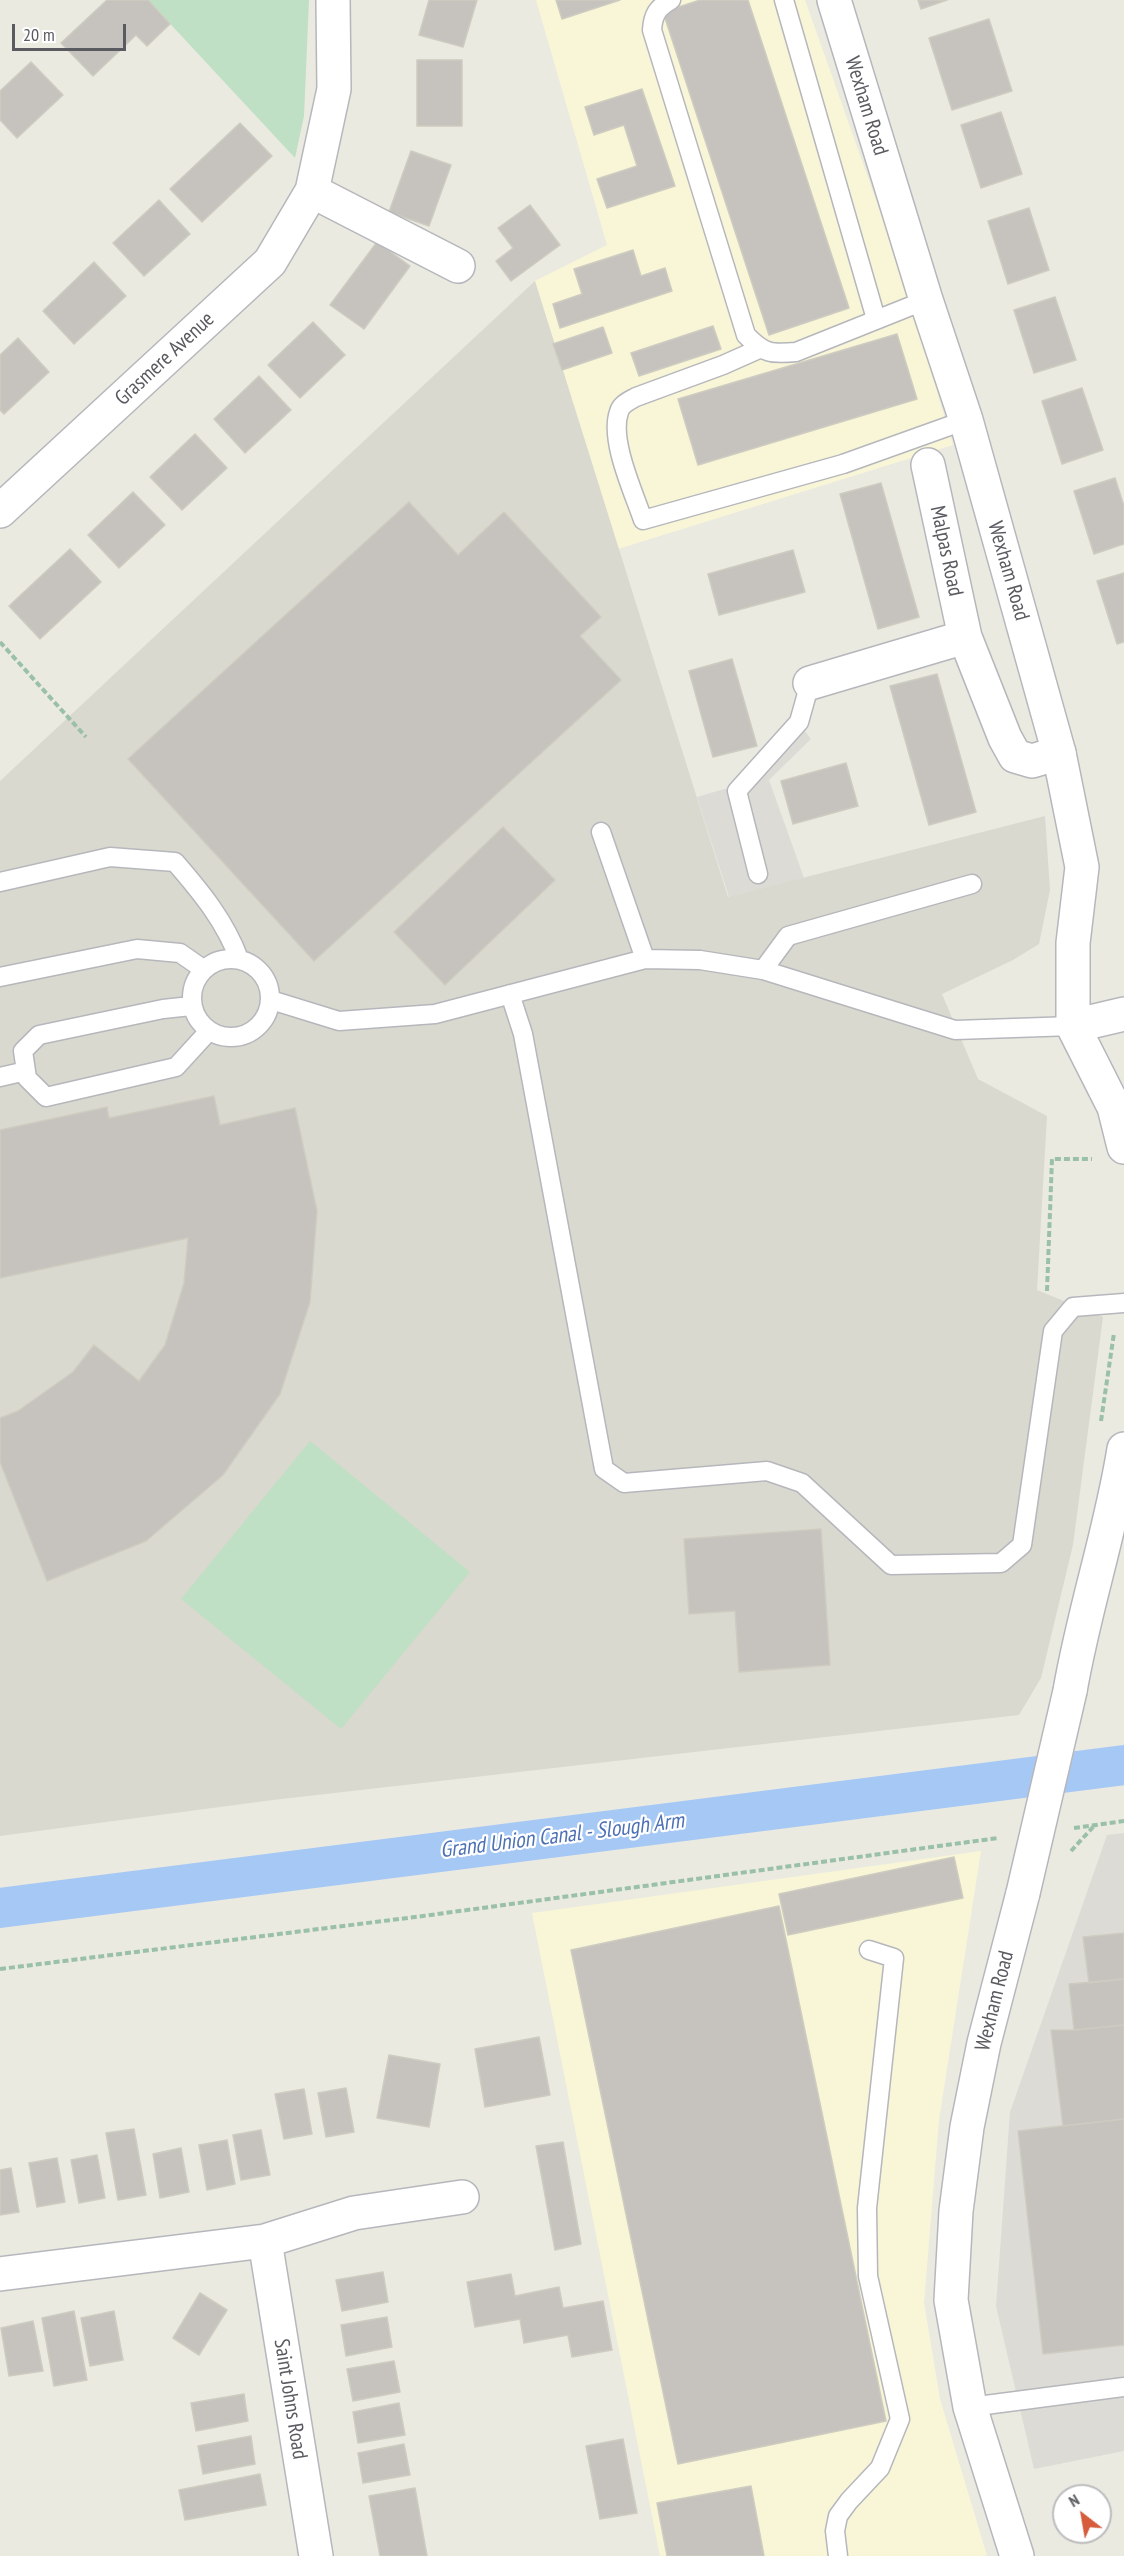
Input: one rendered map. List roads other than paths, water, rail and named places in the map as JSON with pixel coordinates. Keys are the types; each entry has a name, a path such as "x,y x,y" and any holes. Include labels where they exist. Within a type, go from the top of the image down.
{"street":[{"name":"Grasmere Avenue","path":"0,511 270,262 312,191 334,89 333,0"},
{"name":"Wexham Road","path":"834,0 926,300 966,420 1059,753 1082,867 1073,943 1073,1026 1114,1107 1110,1153"},
{"path":"312,191 459,266"},
{"name":"Malpas Road","path":"928,465 965,637 1005,738 1016,756 1032,760 1059,753"},
{"path":"810,683 965,637"},
{"path":"1073,1026 1124,1014"},
{"name":"Wexham Road","path":"1017,2556 970,2407 951,2300 956,2211 967,2127 984,2043 1023,1893 1077,1651 1118,1490 1124,1449"},
{"path":"0,2274 265,2241 354,2213 462,2197"},
{"name":"Saint Johns Road","path":"265,2241 316,2556"}],"lane":[{"path":"671,0 661,6 653,16 653,38 746,335 759,349 775,354 796,352 926,300"},
{"path":"784,0 876,319"},
{"path":"759,349 723,365 636,397 625,403 619,411 616,435 642,520 843,464 966,420"},
{"path":"758,874 737,791 799,722 810,683"},
{"path":"601,832 645,959"},
{"path":"0,882 110,857 175,862 211,904 232,939 239,959"},
{"path":"763,969 788,936 972,884"},
{"path":"0,977 137,949 180,953 203,969"},
{"path":"220,959 239,959 256,967 268,982 271,1000 263,1022 244,1036 220,1037 208,1032 191,1006 192,986 203,969 220,959"},
{"path":"271,1000 339,1021 435,1014 645,959 700,960 763,969 954,1030 1073,1026"},
{"path":"510,994 523,1034 604,1468 624,1483 767,1471 802,1483 891,1565 1001,1563 1022,1545 1053,1331 1073,1307 1124,1303"},
{"path":"191,1006 163,1009 39,1035 23,1051 27,1078 46,1097 176,1066 208,1032"},
{"path":"0,1077 26,1071"},
{"path":"838,2556 835,2531 838,2516 880,2468 900,2419 868,2276 867,2208 894,1958 869,1950"},
{"path":"970,2407 1124,2386"}],"waterway":[{"name":"Grand Union Canal - Slough Arm","path":"0,1908 1124,1765"}]}
